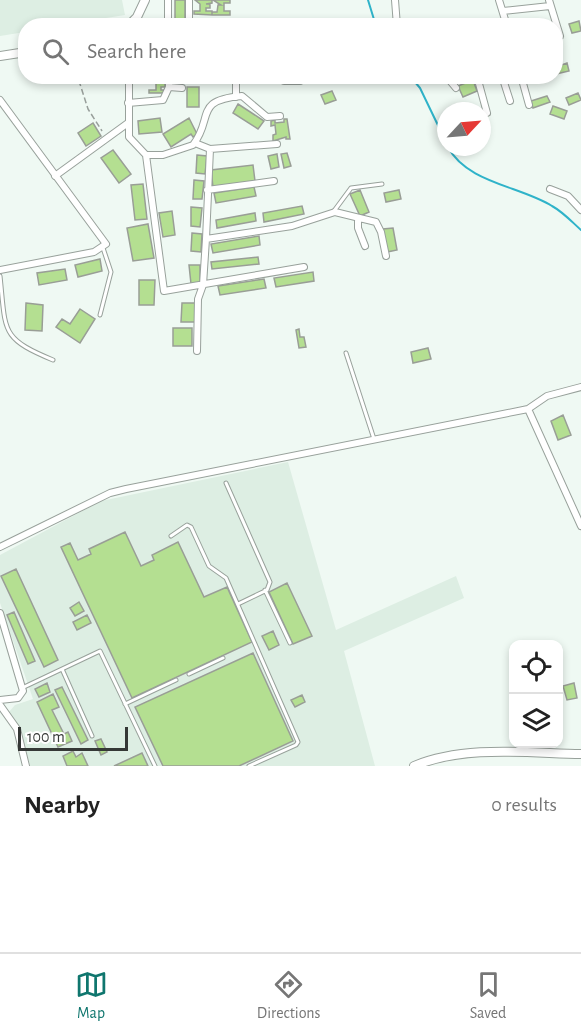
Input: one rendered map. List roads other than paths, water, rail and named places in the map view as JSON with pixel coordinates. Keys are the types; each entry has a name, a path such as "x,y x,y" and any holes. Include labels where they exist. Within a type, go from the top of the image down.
{"street":[{"path":"134,18 146,0"},
{"path":"168,0 168,18"},
{"path":"189,0 189,18"},
{"path":"395,0 396,18"},
{"path":"499,0 505,18"},
{"path":"503,11 550,3 555,18"},
{"path":"0,56 18,53"},
{"path":"129,84 129,137 134,145 146,155 164,291 304,267"},
{"path":"236,84 236,97"},
{"path":"453,84 456,88"},
{"path":"479,84 484,102"},
{"path":"505,84 510,101"},
{"path":"523,84 529,105"},
{"path":"128,103 163,100 169,87 182,88"},
{"path":"146,155 190,148 195,143 211,104 242,96 267,117 280,116"},
{"path":"0,100 106,244 94,252 0,270"},
{"path":"55,176 128,123"},
{"path":"195,143 210,149 277,144"},
{"path":"197,351 198,299 203,285 210,149"},
{"path":"207,190 274,181"},
{"path":"550,189 568,196 581,210"},
{"path":"206,239 292,226 333,213 376,222 381,232 386,256"},
{"path":"358,219 358,228 365,246"},
{"path":"0,547 110,493 224,467 375,441 528,409 547,396 581,387"},
{"path":"528,409 581,526"},
{"path":"0,613 22,688 18,698 0,700"},
{"path":"0,705 17,729 26,766"},
{"path":"414,766 453,755 496,752 581,754"}],"lane":[{"path":"333,213 351,188 382,184"},
{"path":"100,315 111,272 102,247"},
{"path":"0,276 6,329 11,339 25,349 53,360"},
{"path":"346,353 375,441"},
{"path":"226,483 270,582 265,590 238,604"},
{"path":"171,536 187,525 191,527 209,566 224,574 298,742 296,745 249,766"},
{"path":"265,590 290,643"},
{"path":"22,688 100,651 155,766"},
{"path":"189,674 223,658"},
{"path":"62,669 92,736"},
{"path":"125,704 176,680"}],"waterway":[{"path":"368,0 374,18"},
{"path":"417,84 437,123"},
{"path":"455,156 468,169 481,176 552,206 581,230"}]}
